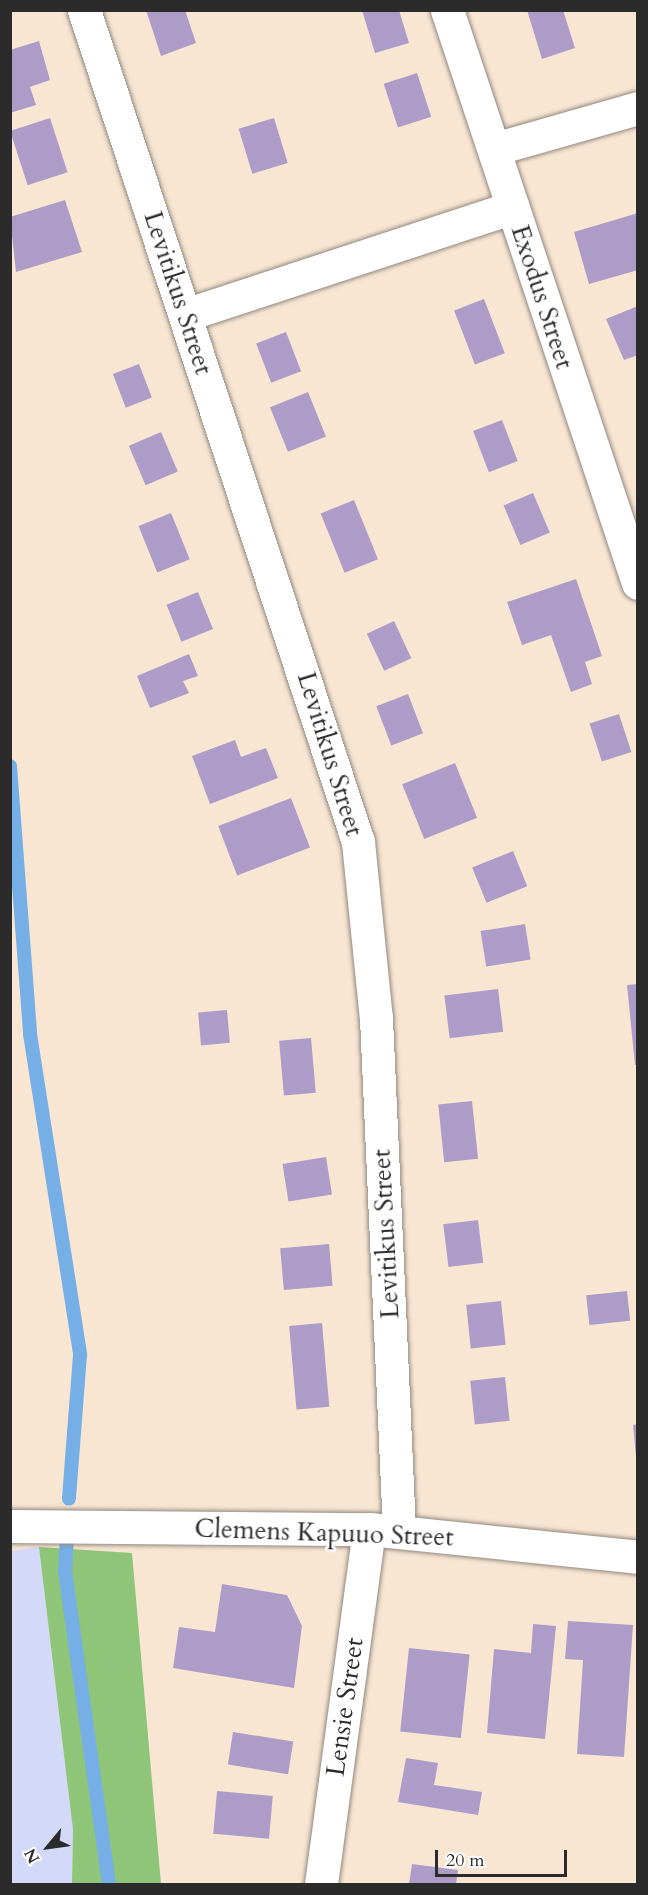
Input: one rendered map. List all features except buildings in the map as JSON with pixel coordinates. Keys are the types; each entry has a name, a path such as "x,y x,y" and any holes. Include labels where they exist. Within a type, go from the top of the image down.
{"street":[{"name":"Levitikus Street","path":"84,10 358,842 376,1018 384,1530"},
{"name":"Exodus Street","path":"447,10 638,583"},
{"path":"494,149 638,108"},
{"path":"185,315 513,207"},
{"name":"Clemens Kapuuo Street","path":"10,1526 384,1530 638,1557"},
{"name":"Lensie Street","path":"321,1884 384,1530"}],"shaded area":[{"path":"39,1547 73,1830 72,1884 11,1884 10,1551"}],"green space":[{"path":"39,1547 132,1553 161,1884 72,1884 73,1830"}],"waterway":[{"path":"10,766 30,1034 80,1355 69,1499"},
{"path":"67,1535 65,1571 109,1884"}]}
